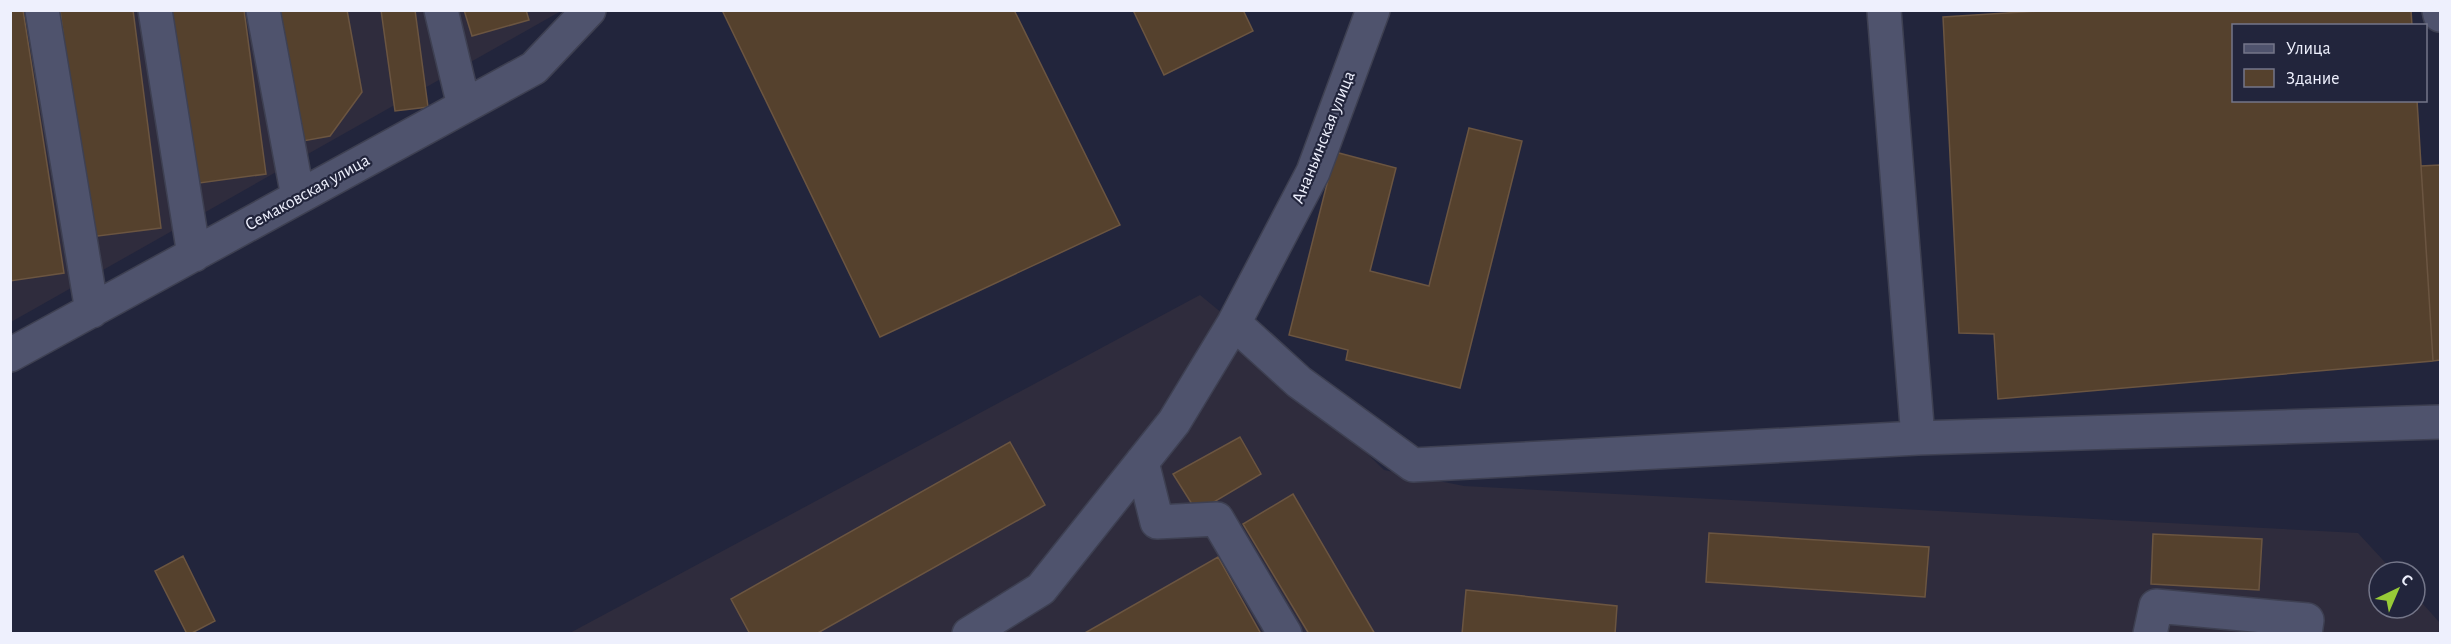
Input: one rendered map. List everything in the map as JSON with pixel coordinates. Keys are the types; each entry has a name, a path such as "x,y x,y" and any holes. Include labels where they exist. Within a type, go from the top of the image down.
{"street":[{"path":"42,10 92,311"},
{"path":"156,10 195,255"},
{"path":"263,10 298,197"},
{"path":"441,10 464,106"},
{"name":"Семаковская улица","path":"10,355 534,68 589,10"},
{"name":"Ананьинская улица","path":"969,633 1041,589 1174,422 1234,324 1313,172 1373,10"},
{"path":"1884,10 1918,438"},
{"path":"2439,10 2440,15"},
{"path":"1234,324 1299,382 1413,465 1918,438 2440,422"},
{"path":"1142,462 1157,522 1217,519 1285,633"},
{"path":"2150,633 2156,606 2307,620 2305,633"}],"shaded area":[{"path":"11,11 561,11 11,322"},
{"path":"1200,295 1234,323 1384,470 1464,486 2358,533 2383,560 2367,560 2367,620 2427,620 2427,608 2440,623 2440,634 568,634"}],"building":[{"path":"10,10 23,10 64,273 10,281"},
{"path":"60,10 133,10 161,228 90,237"},
{"path":"168,10 244,10 266,174 192,184"},
{"path":"278,10 347,10 362,92 330,136 303,141"},
{"path":"381,10 415,10 428,107 395,111"},
{"path":"464,10 526,10 529,20 472,36"},
{"path":"722,10 1014,10 1120,225 880,337"},
{"path":"1133,10 1243,10 1253,31 1164,75"},
{"path":"2056,10 2411,10 2412,24 2232,24 2232,102 2417,102 2433,361 1998,399 1994,334 1959,333 1943,17"},
{"path":"1469,128 1522,141 1460,388 1346,360 1348,350 1289,335 1335,152 1396,168 1370,271 1429,286"},
{"path":"2440,165 2440,360 2433,361 2421,166"},
{"path":"1240,437 1261,474 1197,512 1173,474"},
{"path":"1010,442 1045,505 816,634 750,634 731,599"},
{"path":"1293,494 1375,634 1309,634 1243,524"},
{"path":"1709,533 1929,547 1925,597 1706,582"},
{"path":"2153,534 2262,539 2259,590 2151,584"},
{"path":"183,556 215,621 190,634 187,634 155,571"},
{"path":"1218,557 1261,634 1083,634"},
{"path":"1466,590 1617,606 1615,634 1462,634"}]}
